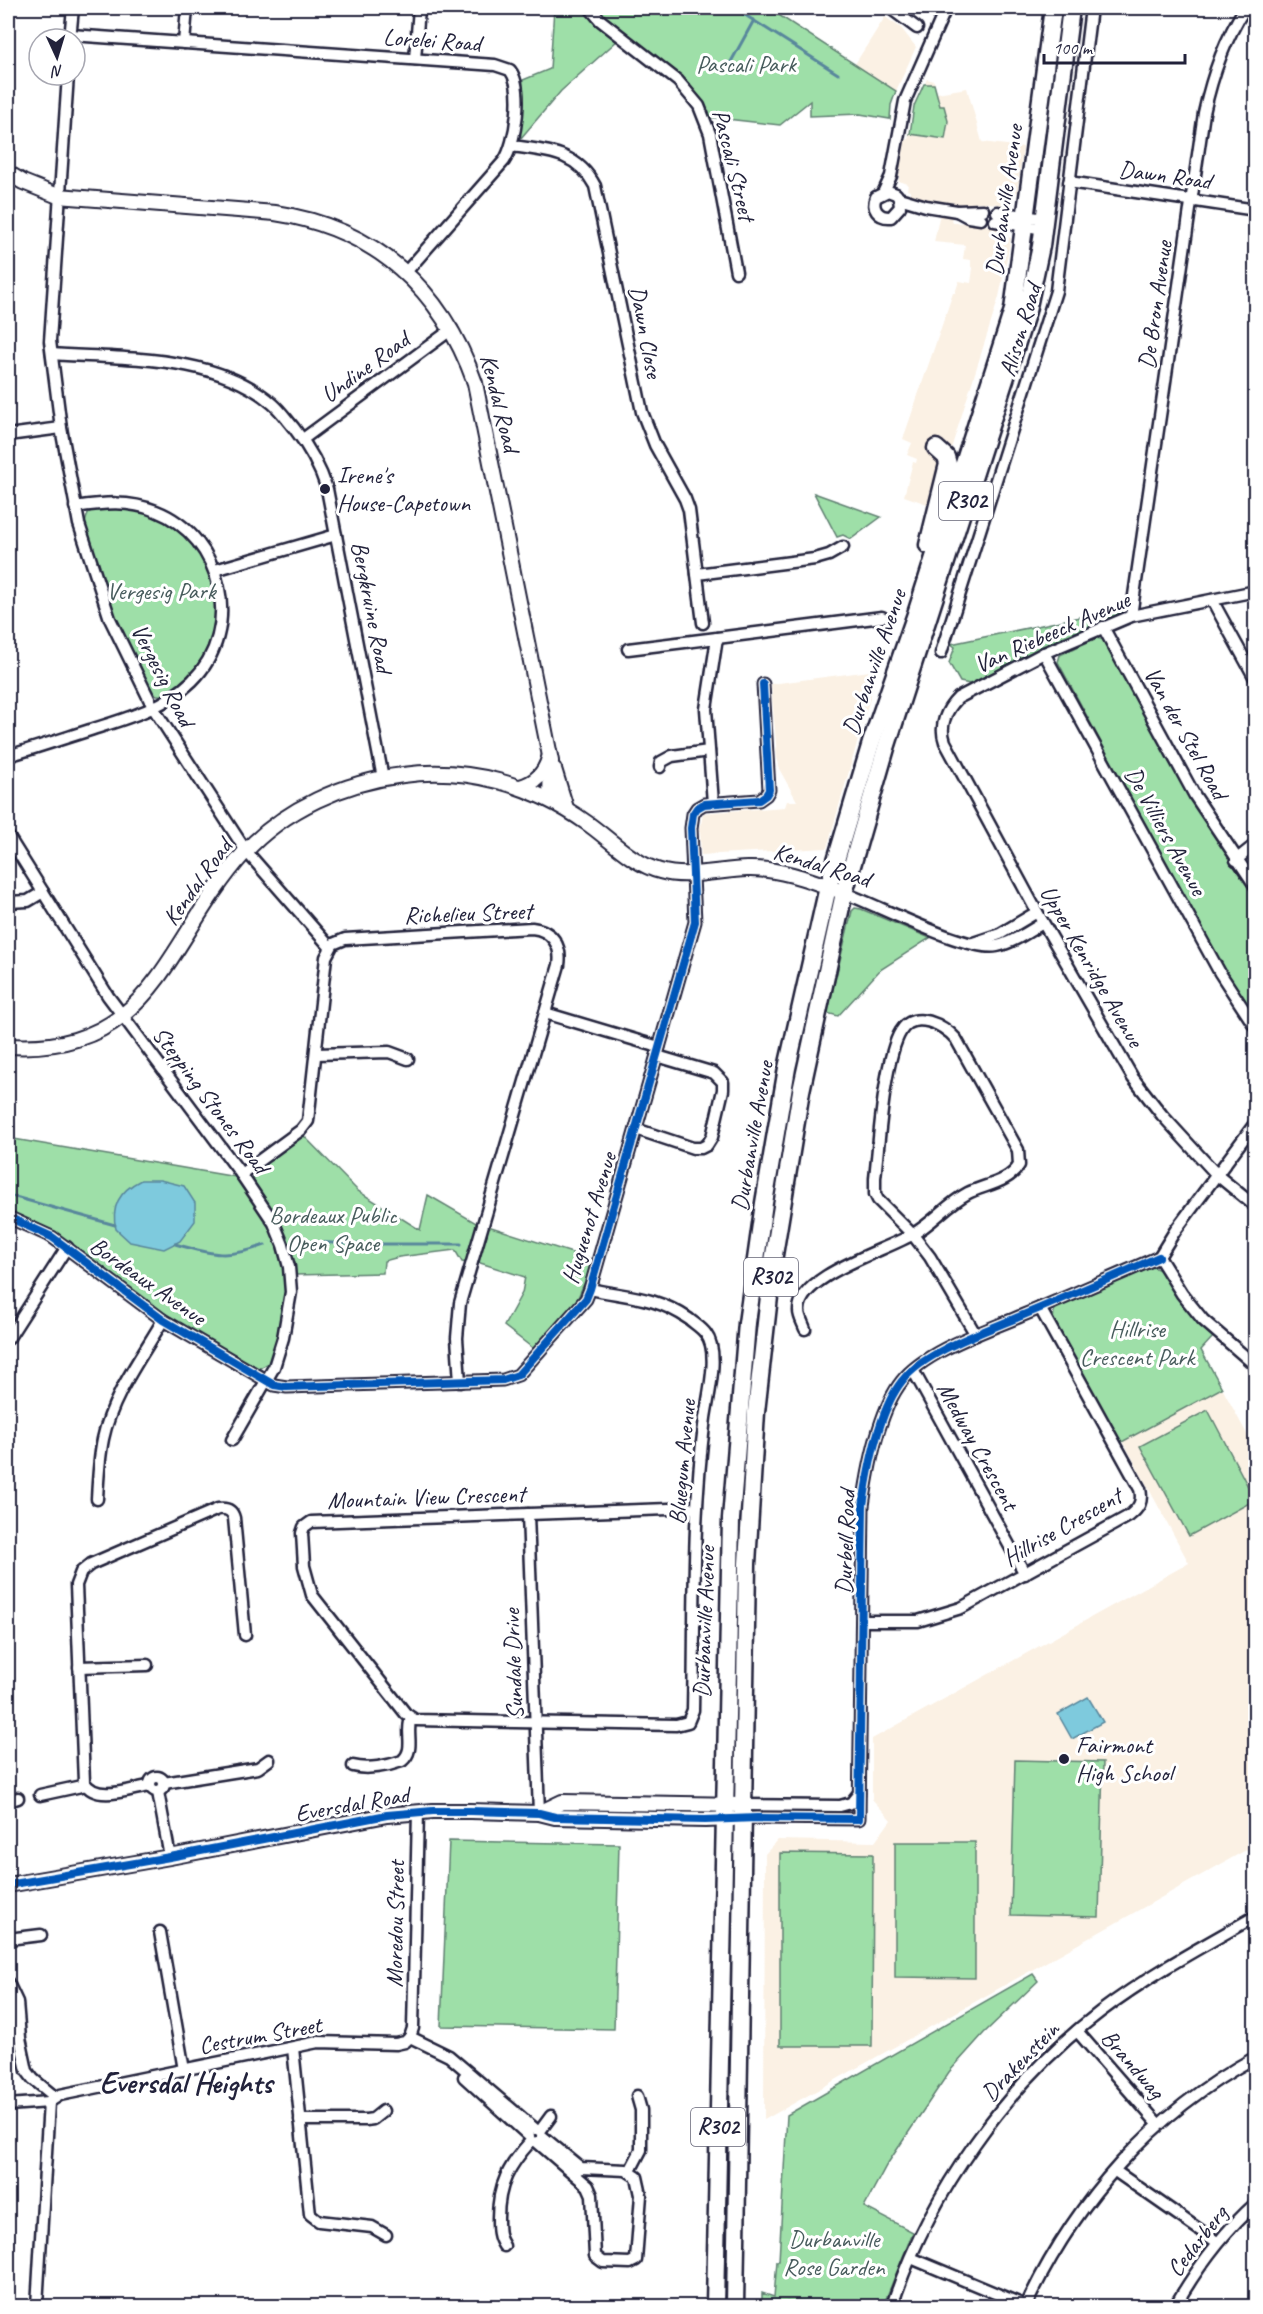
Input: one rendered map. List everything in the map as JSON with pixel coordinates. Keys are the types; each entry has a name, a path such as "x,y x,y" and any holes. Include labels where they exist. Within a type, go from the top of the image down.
{"main road":[{"name":"Durbanville Avenue","path":"714,2307 731,1520 747,1323 776,1129 828,887 871,743 916,614 1013,310 1053,8"},
{"name":"Durbanville Avenue","path":"735,2307 747,1564 754,1435 765,1325 784,1183 801,1091 844,892 897,714 1024,323 1035,281 1071,8"},
{"path":"916,614 920,581 947,468 946,457 936,448"}],"street":[{"path":"72,27 73,8"},
{"path":"184,43 187,8"},
{"path":"415,59 419,8"},
{"name":"Pascali Street","path":"590,8 600,20 678,81 699,106 710,134 736,272"},
{"path":"890,8 917,28"},
{"path":"884,191 891,176 905,101 946,8"},
{"name":"Alison Road","path":"941,653 1056,291 1091,8"},
{"name":"De Bron Avenue","path":"1131,616 1208,93 1222,53 1245,8"},
{"name":"Lorelei Road","path":"87,38 415,59 501,66 510,70 517,84 512,146 504,161 406,272"},
{"name":"Vergesig Road","path":"67,87 50,326 61,428 75,507 107,610 154,709 246,851 330,947"},
{"name":"Dawn Close","path":"512,146 547,151 569,159 584,170 595,186 637,393 655,445 686,502 703,623"},
{"name":"Kendal Road","path":"8,173 23,182 58,196 291,215 324,224 356,238 406,272 437,306 452,329 476,383 550,758 566,808"},
{"path":"891,176 900,202 898,211"},
{"name":"Dawn Road","path":"1069,182 1256,210"},
{"path":"926,206 898,211 886,217 875,210 874,201 879,193 888,191 926,206 982,215"},
{"path":"996,217 1044,224"},
{"name":"Undine Road","path":"303,439 452,329"},
{"name":"Bergkruine Road","path":"52,354 186,365 219,374 243,384 267,399 283,414 303,439 324,479 383,778"},
{"path":"8,435 61,428"},
{"path":"8,756 154,709 180,692 194,679 211,654 219,626 221,612 219,587 214,570 207,555 187,530 173,519 157,511 124,502 75,507"},
{"path":"214,570 336,535"},
{"path":"697,574 815,560 843,547"},
{"name":"Van Riebeeck Avenue","path":"947,714 954,701 962,695 1044,653 1103,627 1131,616 1256,591"},
{"path":"1212,600 1256,680"},
{"path":"628,649 882,617"},
{"name":"Van der Stel Road","path":"1103,627 1195,796 1256,887"},
{"path":"717,638 706,709 713,803 759,800 768,793 770,786 763,684"},
{"name":"De Villiers Avenue","path":"1044,653 1220,973 1256,1028"},
{"name":"Upper Kenridge Avenue","path":"947,714 942,730 945,742 1036,912 1133,1078 1162,1115 1216,1175 1256,1206"},
{"path":"660,767 661,762 672,756 709,751"},
{"path":"520,787 540,776 550,758"},
{"name":"Kendal Road","path":"550,758 550,800"},
{"name":"Kendal Road","path":"8,1046 39,1047 74,1041 100,1030 123,1016 151,988 214,892 246,851 276,825 306,806 352,786 405,774 449,773 486,778 520,787 566,808 651,868 672,873 759,869 786,874 844,892 970,944 1000,946 1043,923"},
{"name":"Huguenot Avenue","path":"266,1381 287,1388 503,1380 518,1374 586,1299 694,922 693,814 700,806 713,803"},
{"name":"Stepping Stones Road","path":"8,836 123,1016 241,1174 274,1223 283,1245 289,1267 291,1292 289,1313 274,1367 231,1440"},
{"path":"1236,860 1256,844"},
{"path":"8,902 28,901 43,892"},
{"path":"970,944 1000,933 1036,912"},
{"name":"Richelieu Street","path":"330,947 345,939 538,928 552,937 560,953 559,965 460,1303 457,1338 460,1382"},
{"path":"241,1174 306,1125 310,1113 326,957 330,947"},
{"path":"545,1013 658,1051 714,1073 721,1078 723,1090 712,1137 704,1147 693,1148 636,1129"},
{"path":"805,1329 800,1315 800,1305 802,1300 823,1279 842,1267 912,1235 953,1202 1010,1176 1017,1170 1020,1161 1018,1150 956,1039 944,1027 925,1020 918,1020 902,1028 896,1039 887,1079 874,1188 878,1200 912,1235 942,1274 976,1335"},
{"path":"316,1054 389,1052 408,1059"},
{"path":"1256,1122 1159,1257 1182,1294 1203,1320 1256,1366"},
{"name":"Bordeaux Avenue","path":"8,1217 52,1237 163,1320 266,1381"},
{"path":"8,1339 67,1247"},
{"name":"Durbell Road","path":"742,1812 859,1819 863,1506 869,1462 896,1389 913,1370 929,1359 976,1335 1159,1257"},
{"name":"Bluegum Avenue","path":"536,1723 676,1725 688,1722 693,1710 697,1508 702,1436 713,1350 709,1338 698,1326 661,1303 590,1289"},
{"name":"Hillrise Crescent","path":"862,1621 908,1622 938,1616 961,1608 1136,1511 1141,1502 1140,1489 1040,1308"},
{"path":"97,1499 101,1452 107,1423 120,1393 163,1320"},
{"name":"Medway Crescent","path":"913,1370 1024,1574"},
{"name":"Mountain View Crescent","path":"411,1718 312,1595 304,1566 302,1533 304,1527 311,1522 697,1508"},
{"path":"245,1635 234,1518 229,1511 222,1509 91,1564 81,1572 76,1585 82,1778 94,1792 103,1793 157,1787 258,1768 269,1760"},
{"name":"Sundale Drive","path":"528,1514 539,1813"},
{"path":"79,1667 147,1665"},
{"path":"353,1766 372,1767 402,1761 410,1750 409,1723 411,1718 536,1723"},
{"path":"40,1795 86,1785"},
{"path":"157,1787 170,1857"},
{"path":"742,1812 844,1806 855,1800 859,1793"},
{"name":"Eversdal Road","path":"8,1885 170,1857 347,1822 418,1812 539,1813 555,1817 742,1812"},
{"name":"Moredou Street","path":"410,2037 413,2028 418,1812"},
{"name":"Drakenstein","path":"892,2307 911,2258 951,2182 975,2143 1050,2055 1077,2031 1135,1987 1256,1916"},
{"path":"160,1932 184,2070"},
{"path":"8,1939 40,1935"},
{"path":"8,1983 17,2002 20,2038 27,2071 52,2099 37,2307"},
{"name":"Brandwag","path":"1077,2031 1158,2124"},
{"path":"410,2037 437,2049 445,2061 536,2136 585,2182 592,2195 595,2256 603,2262 633,2263 638,2257 641,2195 639,2181 630,2171 579,2167 536,2136"},
{"name":"Cestrum Street","path":"8,2105 52,2099 318,2042 396,2044 405,2042 410,2037"},
{"path":"293,2048 310,2214 319,2221 372,2227 386,2235"},
{"path":"911,2258 1026,2306 1064,2235 1095,2191 1158,2124 1212,2084 1256,2058"},
{"path":"630,2171 641,2150 641,2110 637,2096"},
{"path":"300,2120 366,2120 374,2119 383,2111"},
{"path":"504,2247 498,2229 499,2195 509,2171 551,2116"},
{"path":"1115,2171 1217,2242"},
{"name":"Cedarberg","path":"1175,2307 1192,2277 1217,2242 1256,2203"}],"shaded area":[{"path":"885,17 901,28 916,47 896,91 855,64"},
{"path":"927,79 934,81 937,93 967,88 982,142 1023,147 1017,195 1014,195 1013,202 1009,201 1008,205 978,202 967,205 912,197 910,191 907,190 908,184 899,181 901,139 908,140 914,106"},
{"path":"940,213 952,215 951,222 1001,228 1011,238 999,297 933,506 904,496 913,462 916,463 917,459 907,455 912,443 903,439 953,293 959,281 971,283 973,268 971,260 963,259 965,245 934,242"},
{"path":"878,670 827,848 701,855 700,830 703,813 785,807 787,801 797,801 778,767 771,684"},
{"name":"Fairmont High School","path":"1222,1388 1255,1449 1255,1845 764,2120 765,1854 778,1840 875,1842 891,1820 872,1799 872,1739 1189,1563 1123,1441"}],"green space":[{"path":"554,8 585,8 618,40 561,91 521,138 523,80 550,69"},
{"name":"Pascali Park","path":"607,8 768,8 896,91 891,105 890,119 860,114 810,116 810,101 780,125 709,117 688,86 660,60 601,13"},
{"path":"924,84 934,84 940,106 944,106 948,121 945,139 910,134 914,106"},
{"path":"814,493 881,517 851,539 843,535 837,537"},
{"name":"Vergesig Park","path":"96,508 133,509 161,519 180,532 193,545 208,571 215,602 213,630 207,648 191,674 166,695 157,695 149,690 112,609 85,523 88,513"},
{"path":"1128,607 1121,615 1065,636 970,684 960,682 949,663 955,647 951,644"},
{"path":"1096,638 1105,640 1216,839 1255,893 1255,1017 1201,929 1058,662 1060,655"},
{"path":"855,908 930,938 880,970 838,1016 827,1013 852,911"},
{"name":"Bordeaux Public Open Space","path":"302,1134 358,1191 420,1230 428,1195 478,1224 467,1263 462,1262 455,1250 384,1261 383,1273 295,1275 292,1254 282,1226 254,1182 253,1176 255,1170"},
{"name":"Bordeaux Public Open Space","path":"8,1138 236,1177 250,1195 271,1231 284,1268 286,1287 284,1309 269,1363 260,1368 252,1367 161,1312 55,1233 8,1211"},
{"path":"488,1226 594,1260 577,1300 534,1349 504,1326 522,1293 525,1277 477,1262"},
{"name":"Hillrise Crescent Park","path":"1153,1267 1160,1270 1213,1337 1201,1350 1222,1388 1120,1443 1053,1321 1054,1311 1059,1305"},
{"path":"1208,1410 1255,1500 1189,1536 1140,1446"},
{"path":"1015,1760 1103,1762 1099,1917 1011,1915"},
{"path":"449,1841 619,1844 614,2029 441,2026"},
{"path":"895,1842 975,1842 975,1978 895,1977"},
{"path":"780,1853 873,1854 872,2046 780,2046"},
{"name":"Durbanville Rose Garden","path":"1033,1974 1038,1981 984,2033 949,2072 886,2166 864,2207 913,2232 883,2306 800,2306 787,2302 785,2306 762,2306 762,2293 774,2297 777,2261 779,2261 787,2115"}],"water":[{"path":"141,1180 160,1180 184,1186 195,1203 195,1221 180,1241 164,1249 130,1242 116,1229 115,1213 119,1199 128,1188"},
{"path":"1088,1697 1103,1722 1072,1739 1058,1714"}],"waterway":[{"path":"734,8 838,74"},
{"path":"727,69 754,20"},
{"path":"8,1195 115,1225"},
{"path":"295,1241 352,1244 461,1244"},
{"path":"175,1244 220,1254 241,1252 265,1245"}],"cycle path":[{"path":"8,1217 52,1237 163,1320 274,1385 287,1387 503,1380 518,1375 586,1299 590,1289 695,922 691,828 693,814 704,804 759,800 769,790 763,684"},
{"path":"8,1885 170,1857 387,1815 433,1811 539,1813 555,1817 705,1820 859,1819 863,1506 876,1441 894,1393 912,1370 941,1351 1159,1257"}],"place":[{"name":"Irene's House-Capetown","path":"325,489"},
{"name":"Fairmont High School","path":"1064,1759"}],"district":[{"name":"Eversdal Heights","path":"186,2083"}]}
